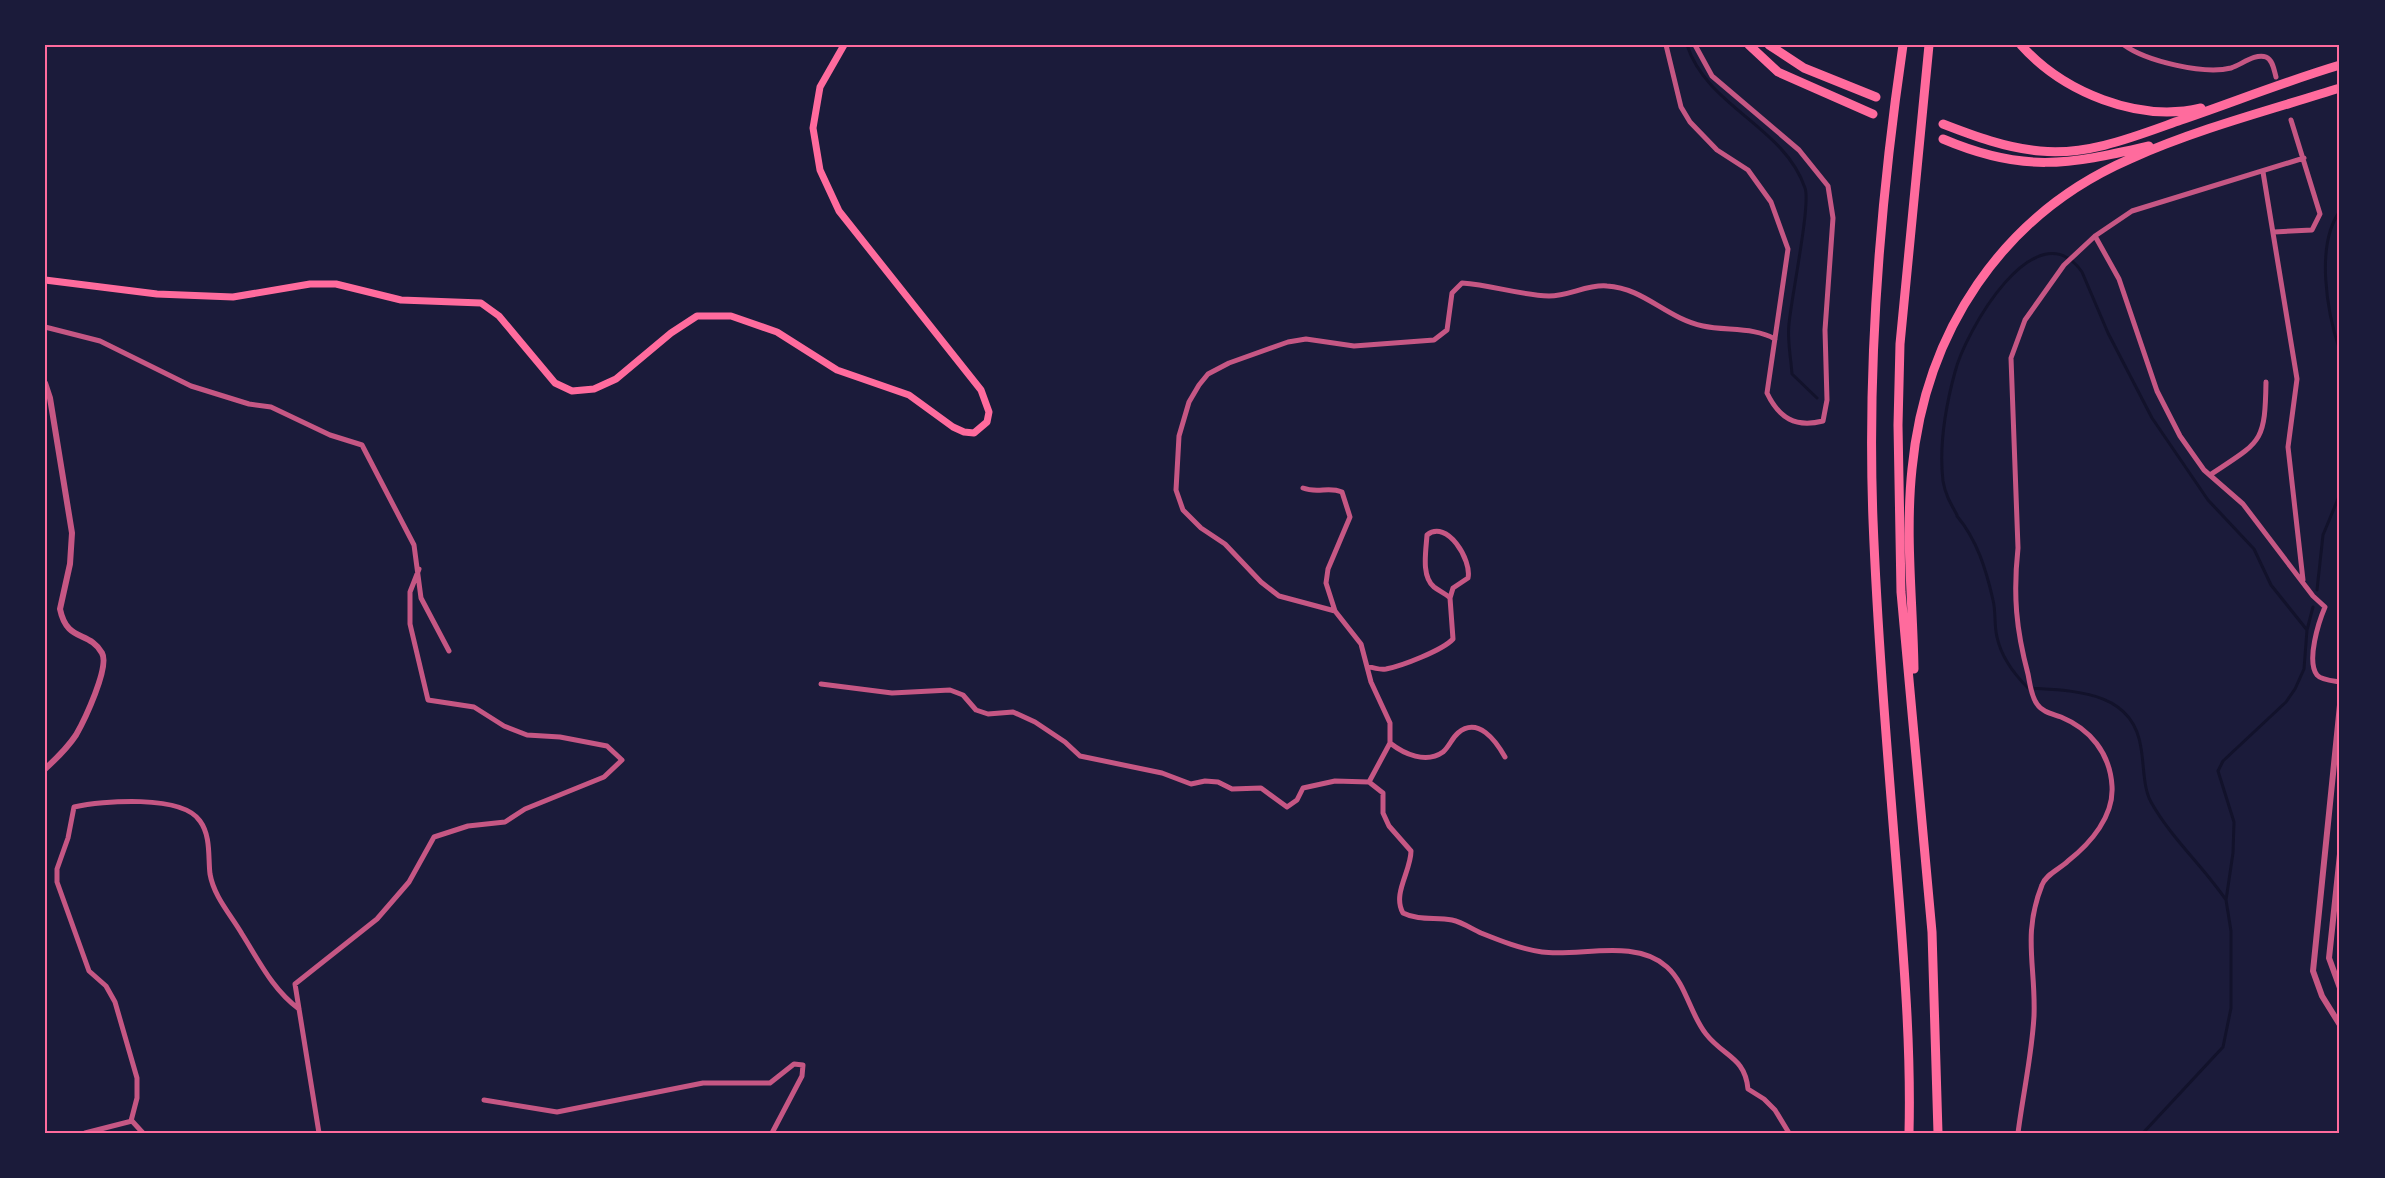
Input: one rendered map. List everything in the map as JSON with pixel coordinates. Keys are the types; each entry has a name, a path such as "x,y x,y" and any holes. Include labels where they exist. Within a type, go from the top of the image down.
{"highway":[{"path":"1749,45 1778,72 1873,114"},
{"path":"1769,45 1804,68 1876,98"},
{"path":"1898,45 1878,285 1871,447 1878,617 1905,980 1910,1094 1909,1133"},
{"path":"1892,123 1904,45"},
{"path":"1929,45 1900,344 1898,425 1901,592 1932,932 1938,1133"},
{"path":"2020,45 2052,73 2074,87 2129,107 2164,112 2190,110 2250,96"},
{"path":"1944,124 2012,147 2041,152 2072,151 2123,141 2340,65"},
{"path":"1916,746 1912,471 1920,416 1941,348 1957,313 1978,281 2028,225 2055,202 2103,172 2181,139 2340,88"},
{"path":"1943,139 1975,153 2000,159 2058,164 2082,161 2181,139"}],"main road":[{"path":"45,280 157,294 233,297 310,284 336,284 401,300 481,303 499,316 555,383 572,391 594,389 616,379 671,333 697,316 730,316 777,332 845,373 909,395 953,427 974,433 987,422 989,412 981,390 839,210 820,170 813,128 820,87 844,45"}],"street":[{"path":"1666,45 1681,107 1690,122 1718,150 1748,170 1771,202 1788,249 1767,393 1774,407 1791,422 1809,424 1823,421 1827,400 1825,330 1833,218 1828,186 1799,150 1712,76 1695,45"},
{"path":"2124,45 2159,59 2203,70 2230,68 2258,57 2266,57 2272,62 2276,77"},
{"path":"2274,232 2312,230 2320,214 2291,120"},
{"path":"2018,1133 2033,1022 2029,946 2030,926 2038,896 2043,881 2070,860 2109,815 2112,786 2108,764 2097,743 2080,726 2038,706 2030,685 2016,623 2015,579 2018,548 2011,358 2025,320 2064,265 2116,220 2148,205 2304,158"},
{"path":"2263,172 2297,379 2288,447 2303,582"},
{"path":"2094,237 2119,279 2157,391 2180,436 2210,475 2243,504 2325,607 2315,642 2314,667 2316,675 2340,682"},
{"path":"1335,611 1279,596 1261,582 1226,544 1201,528 1182,510 1176,490 1179,436 1189,402 1199,385 1214,370 1288,342 1306,339 1354,346 1434,340 1447,330 1452,293 1462,283 1526,295 1550,296 1567,295 1607,285 1642,295 1669,314 1686,322 1727,330 1763,333 1775,339"},
{"path":"45,327 100,341 191,386 249,404 271,407 330,435 362,445 414,545 421,598 449,651"},
{"path":"2210,475 2260,437 2265,421 2266,382"},
{"path":"45,384 50,398 72,533 70,564 60,609 61,615 71,632 91,642 102,652 104,660 91,703 76,735 45,769"},
{"path":"1303,488 1314,492 1332,488 1342,492 1349,509 1350,517 1328,569 1326,583 1335,611 1361,644 1371,682 1390,723 1390,743 1369,782"},
{"path":"1367,666 1387,669 1448,645 1453,639 1454,623 1450,598 1453,588 1468,578 1470,569 1455,541 1438,531 1431,532 1427,535 1428,579 1432,586 1450,598"},
{"path":"319,1133 295,984 377,919 409,882 434,837 468,826 506,822 525,809 604,777 622,760 607,746 560,737 527,735 504,726 474,707 428,700 410,624 410,592 418,569"},
{"path":"821,684 892,693 950,690 963,695 976,710 988,714 1013,712 1035,722 1065,742 1080,756 1154,771 1191,784 1205,781 1218,782 1232,789 1261,788 1287,807 1297,800 1303,788 1335,781 1369,782 1383,793 1383,813 1389,826 1411,851 1411,864 1399,899 1403,913 1426,920 1452,920 1490,937 1545,952 1608,951 1640,954 1657,961 1672,974 1702,1029 1711,1040 1741,1065 1746,1074 1748,1089 1775,1110 1789,1133"},
{"path":"2340,705 2313,971 2322,996 2340,1025"},
{"path":"1390,743 1402,753 1431,757 1444,752 1460,732 1468,727 1484,730 1496,742 1505,757"},
{"path":"131,1121 137,1098 137,1078 115,1002 106,986 89,971 57,882 57,869 68,838 74,807 120,801 181,806 194,814 201,822 211,860 210,874 228,916 282,996 299,1010"},
{"path":"2340,854 2329,958 2340,988"},
{"path":"484,1100 556,1112 703,1083 770,1083 794,1064 803,1065 802,1076 772,1133"},
{"path":"85,1133 131,1121"},
{"path":"131,1121 143,1133"}],"waterway":[{"path":"1687,45 1697,66 1711,85 1781,148 1795,167 1805,188 1805,212 1789,343 1792,374 1817,398"},
{"path":"2340,211 2332,225 2326,260 2328,299 2340,351"},
{"path":"1957,515 1944,486 1942,454 1949,398 1961,354 1987,306 2005,283 2024,265 2044,255 2064,256 2082,272 2108,333 2152,418 2208,500 2254,549 2271,585 2307,630"},
{"path":"2317,590 2323,535 2340,494"},
{"path":"1957,516 1970,535 1984,566 1994,605 1999,644 2014,671 2028,688 2064,690 2099,697 2114,704 2126,715 2136,729 2141,748 2146,790 2151,802 2168,828 2226,900"},
{"path":"2143,1133 2223,1047 2231,1008 2231,931 2226,900 2233,853 2234,822 2218,771 2223,761 2286,702 2295,689 2304,669 2307,630 2313,607"}]}
